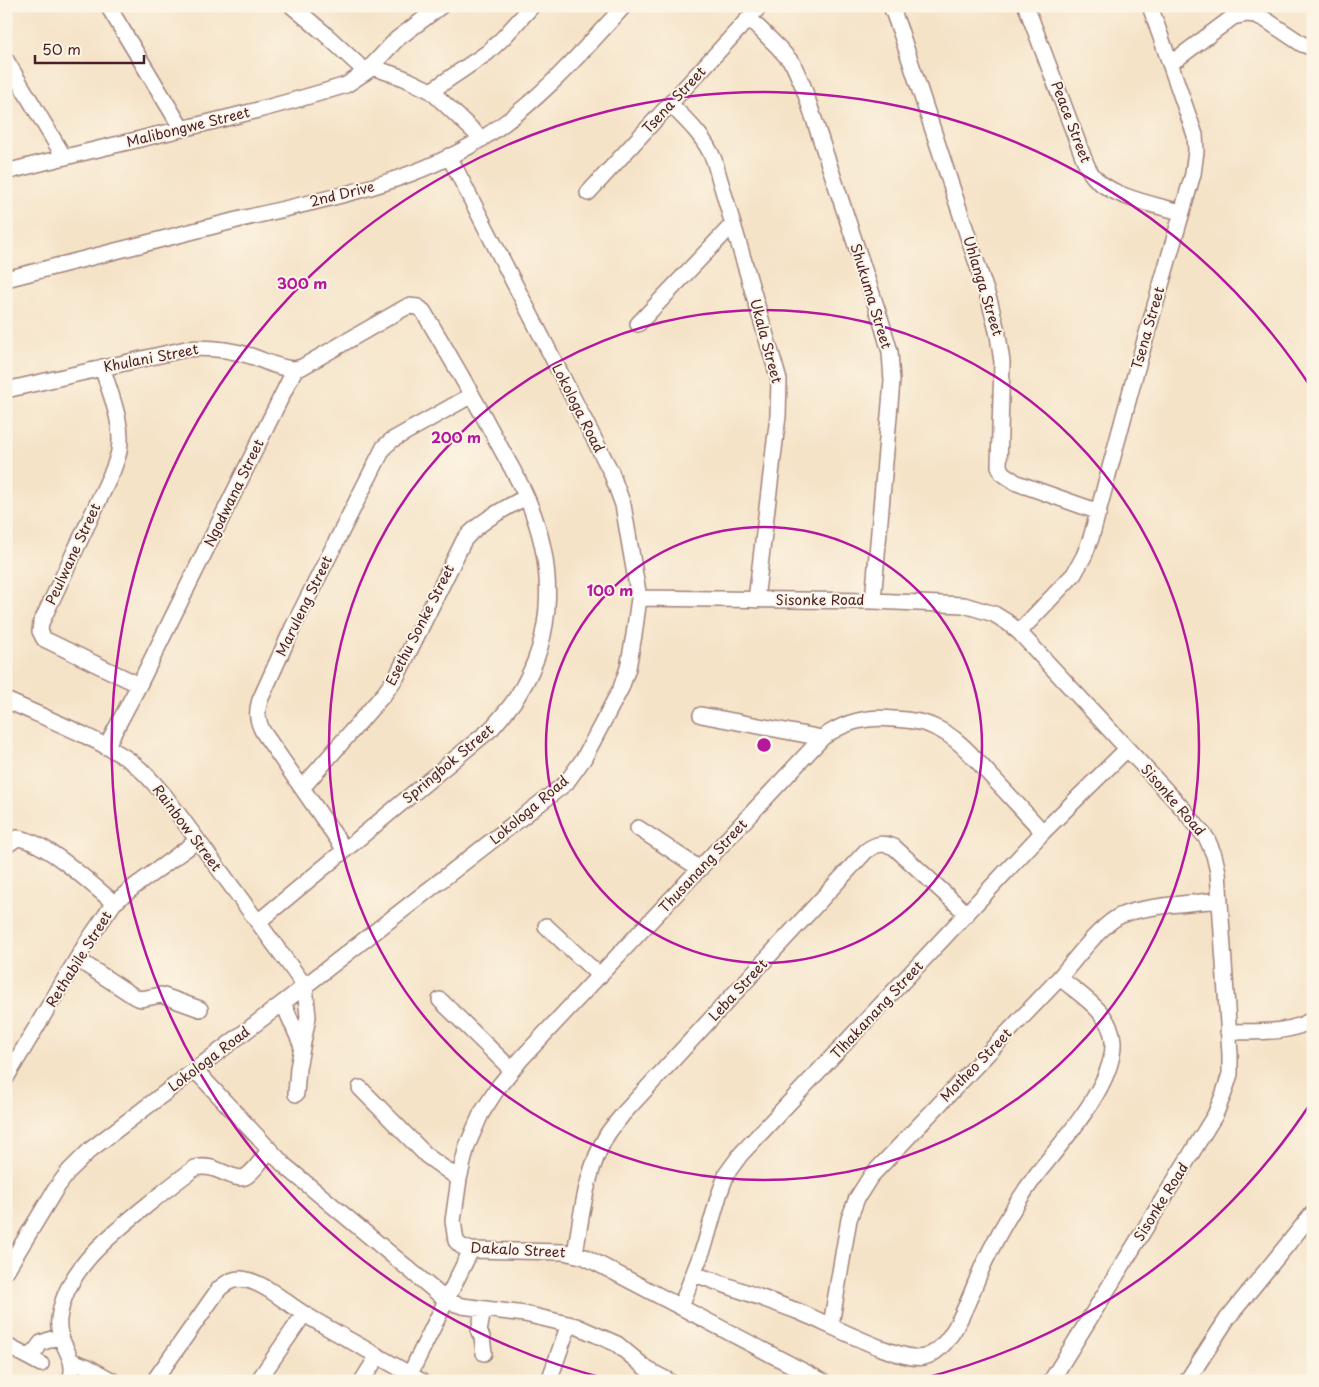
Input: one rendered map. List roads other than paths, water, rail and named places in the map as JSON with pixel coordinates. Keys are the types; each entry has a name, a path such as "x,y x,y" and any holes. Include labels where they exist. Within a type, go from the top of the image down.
{"street":[{"path":"108,6 182,130"},
{"path":"292,6 369,70 404,78 431,91 482,139"},
{"name":"Malibongwe Street","path":"6,172 182,130 346,85 369,70 397,39 441,6"},
{"path":"431,91 487,52 532,6"},
{"name":"2nd Drive","path":"6,279 362,189 406,175 482,139 517,113 550,85 624,6"},
{"name":"Tsena Street","path":"588,193 760,6"},
{"name":"Uhlanga Street","path":"891,6 978,266 998,335 1002,362 999,466 1002,473 1017,483 1099,512"},
{"name":"Peace Street","path":"1026,6 1091,174 1112,190 1180,212"},
{"name":"Tsena Street","path":"1019,632 1074,574 1084,556 1099,512 1180,212 1193,174 1196,151 1195,135 1150,6"},
{"path":"1170,64 1233,17 1247,14 1256,15 1266,20 1302,44 1313,48"},
{"name":"Shukuma Street","path":"749,18 793,64 803,86 890,352 892,381 890,420 873,601"},
{"path":"6,60 64,157"},
{"name":"Ukala Street","path":"670,104 696,130 708,146 779,380 778,416 756,600"},
{"name":"Lokologa Road","path":"6,1271 55,1190 69,1171 90,1150 566,783 584,758 621,688 628,668 639,598 622,505 611,472 449,156"},
{"path":"638,324 733,224"},
{"name":"Springbok Street","path":"258,922 492,728 518,696 530,674 539,649 548,604 546,561 541,537 526,497 472,395 423,311 418,307 408,306 296,369"},
{"name":"Khulani Street","path":"6,390 186,349 208,347 229,350 279,366 296,369"},
{"name":"Peulwane Street","path":"102,368 118,420 119,451 113,470 41,623 40,631 44,639 139,685"},
{"name":"Ngodwana Street","path":"106,747 139,685 296,369"},
{"name":"Maruleng Street","path":"345,850 263,732 256,712 293,627 384,447 392,440 472,395"},
{"name":"Esethu Sonke Street","path":"303,787 384,694 396,676 464,540 486,520 526,497"},
{"name":"Sisonke Road","path":"639,598 873,601 964,605 994,614 1019,632 1184,810 1207,839 1214,855 1218,872 1230,1074 1215,1114 1051,1381"},
{"name":"Rainbow Street","path":"6,700 106,747 127,759 147,776 165,796 305,986"},
{"path":"701,715 822,738"},
{"name":"Thusanang Street","path":"453,1221 459,1179 467,1146 481,1114 499,1086 822,738 855,720 872,718 908,720 934,726 953,737 971,754 1043,832"},
{"name":"Tlhakanang Street","path":"681,1306 694,1274 728,1173 741,1154 1043,832 1128,749"},
{"path":"638,828 700,869"},
{"path":"6,846 17,838 35,843 50,851 114,903"},
{"name":"Rethabile Street","path":"6,1078 77,959 114,903 197,841"},
{"name":"Leba Street","path":"575,1253 588,1183 596,1157 607,1134 623,1114 866,851 881,843 894,847 967,914"},
{"name":"Motheo Street","path":"830,1324 849,1219 857,1198 871,1176 1060,978 1101,930 1116,918 1127,913 1142,910 1220,900"},
{"path":"546,926 600,976"},
{"path":"77,959 135,997 141,999 161,995 200,1009"},
{"path":"694,1274 830,1324 876,1346 914,1358 931,1355 940,1348 950,1336 958,1321 985,1260 1004,1224 1036,1175 1077,1124 1108,1071 1113,1042 1112,1030 1108,1021 1060,978"},
{"path":"296,1094 302,1046 308,1018 305,986"},
{"path":"440,1000 512,1070"},
{"path":"283,1003 302,1046"},
{"path":"1228,1032 1274,1031 1306,1024 1313,1019"},
{"path":"195,1070 284,1165 447,1301 483,1310 525,1314 569,1324 598,1334 616,1344 646,1375 669,1381"},
{"path":"360,1088 427,1156 459,1179"},
{"path":"70,1381 73,1369 72,1361 60,1336 59,1316 62,1304 72,1283 84,1264 110,1235 195,1168 202,1166 211,1167 236,1178 244,1177 269,1150"},
{"path":"1187,1381 1227,1318 1313,1213"},
{"name":"Dakalo Street","path":"453,1221 456,1241 461,1246 470,1250 575,1253 601,1264 822,1381"},
{"path":"154,1381 219,1289 236,1279 245,1279 258,1284 304,1314 415,1378 470,1250"},
{"path":"483,1310 479,1332 482,1337 484,1353"},
{"path":"258,1381 304,1314"},
{"path":"549,1381 569,1324"},
{"path":"11,1348 35,1361 41,1344 60,1336"},
{"path":"362,1381 377,1357"},
{"path":"72,1361 88,1367 113,1381"}]}
